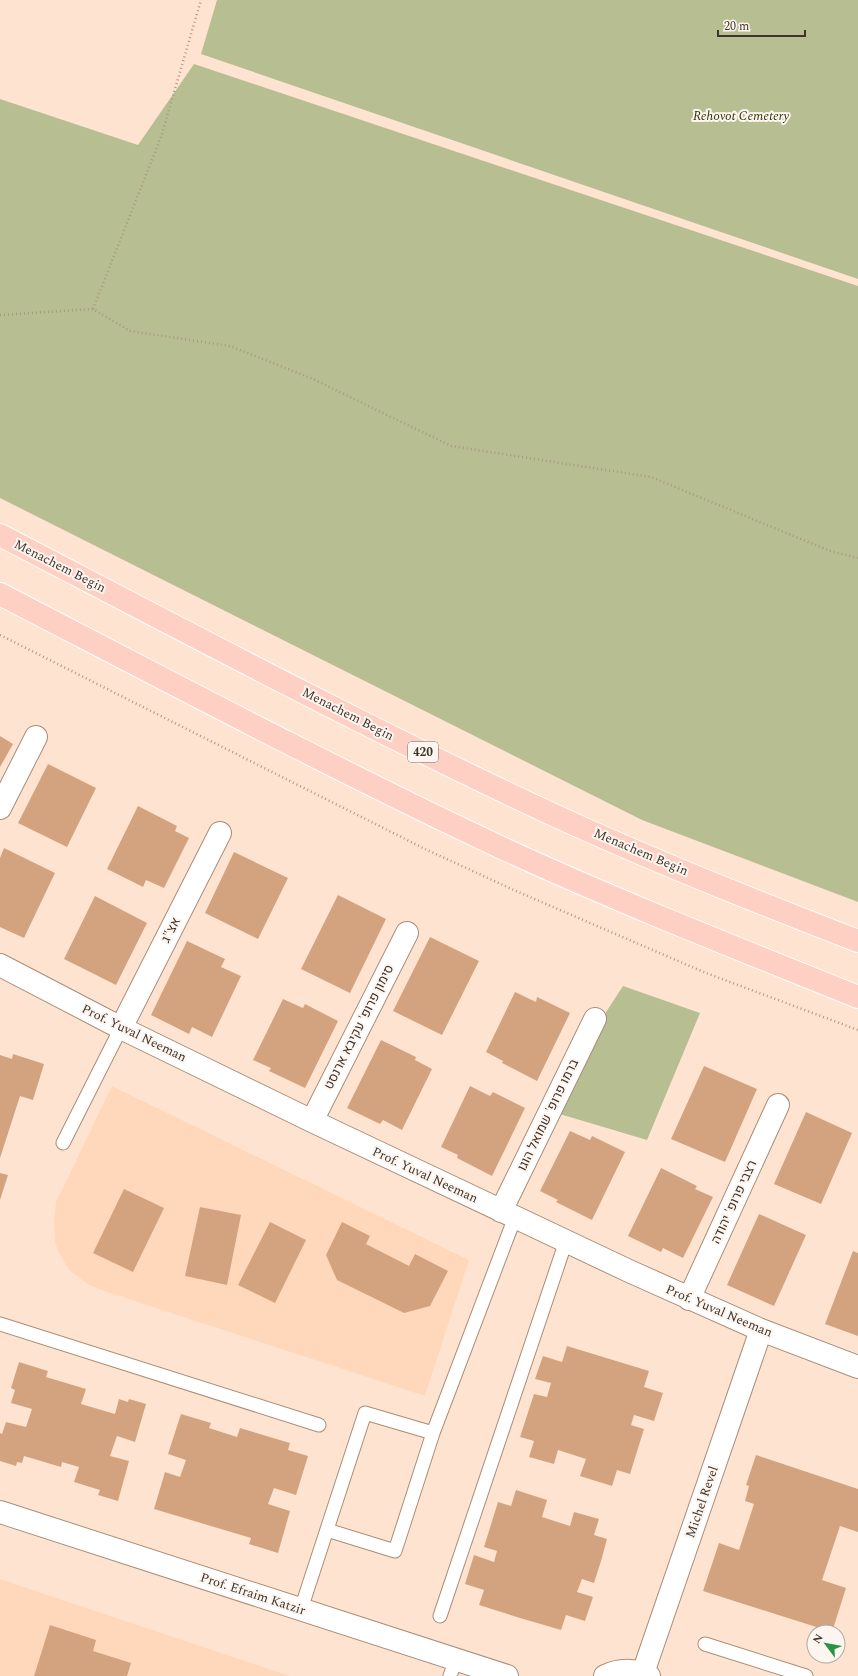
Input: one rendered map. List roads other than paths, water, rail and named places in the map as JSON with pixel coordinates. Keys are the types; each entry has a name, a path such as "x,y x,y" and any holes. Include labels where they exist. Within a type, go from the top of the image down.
{"main road":[{"name":"Menachem Begin","path":"0,535 363,722 530,804 675,867 858,941"},
{"path":"0,594 276,736 500,847 580,883 858,997"}],"street":[{"path":"0,808 36,737"},
{"name":"אצ\"ג","path":"121,1028 220,833"},
{"name":"סימון פרופ' עקיבא ארנסט","path":"312,1121 407,933"},
{"name":"Prof. Yuval Neeman","path":"0,966 121,1028 312,1121 689,1299 761,1330 858,1367"},
{"name":"ברמו פרופ' שמואל הוגו","path":"508,1214 595,1019"},
{"name":"רצבי פרופ' יהודה","path":"689,1299 778,1105"},
{"name":"Michel Revel","path":"646,1675 761,1330"},
{"name":"Prof. Efraim Katzir","path":"0,1512 301,1609 453,1668 507,1676"},
{"path":"605,1676 621,1670 646,1675"}],"lane":[{"path":"63,1143 121,1028"},
{"path":"326,1530 395,1550 433,1433 508,1214"},
{"path":"440,1616 566,1241"},
{"path":"0,1324 319,1425"},
{"path":"301,1609 365,1413 433,1433"},
{"path":"705,1644 806,1676"}],"park label":[{"name":"Rehovot Cemetery","path":"741,116"}]}
